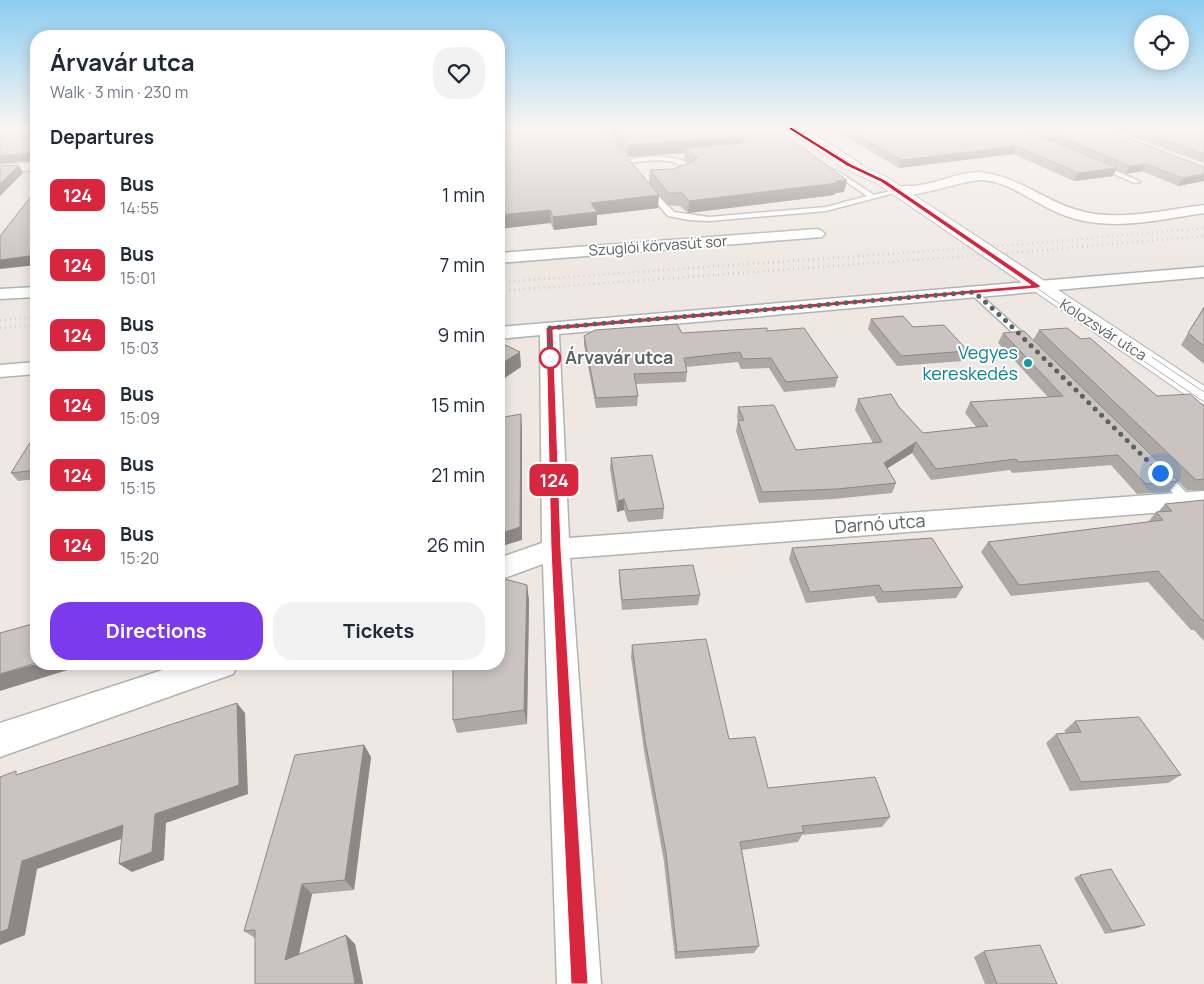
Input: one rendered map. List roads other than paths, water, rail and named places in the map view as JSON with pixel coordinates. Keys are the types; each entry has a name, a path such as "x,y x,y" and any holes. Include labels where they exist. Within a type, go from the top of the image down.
{"street":[{"path":"868,174 883,181"},
{"path":"875,174 883,181"},
{"path":"899,191 921,189 974,175 1004,181 1069,212 1091,218 1114,220 1204,209"},
{"name":"Kolozsvár utca","path":"883,181 1204,397"},
{"name":"Szuglói körvasút sor","path":"505,258 817,234"},
{"path":"505,332 1204,272"},
{"path":"0,294 30,292"},
{"path":"549,328 556,549 580,984"},
{"path":"0,371 30,368"},
{"name":"Darnó utca","path":"505,567 556,549 1196,500"},
{"path":"0,740 204,670"}],"lane":[{"path":"678,176 688,174"},
{"path":"838,174 871,196"},
{"path":"872,174 883,181"},
{"path":"1118,174 1136,182"},
{"path":"641,180 662,207 671,214 689,218 709,219 842,207 871,196 899,191"},
{"path":"974,292 1040,354"},
{"path":"1153,466 1196,500"}],"tram line":[{"path":"867,174 1204,402"},
{"path":"1152,357 1204,392"}],"railway":[{"path":"505,282 1025,244 1204,228"},
{"path":"505,291 1033,251 1204,236"},
{"path":"0,320 30,318"},
{"path":"0,328 30,326"}],"place":[{"name":"Árvavár utca","path":"550,358"},
{"name":"Vegyes kereskedés","path":"1028,363"}]}
